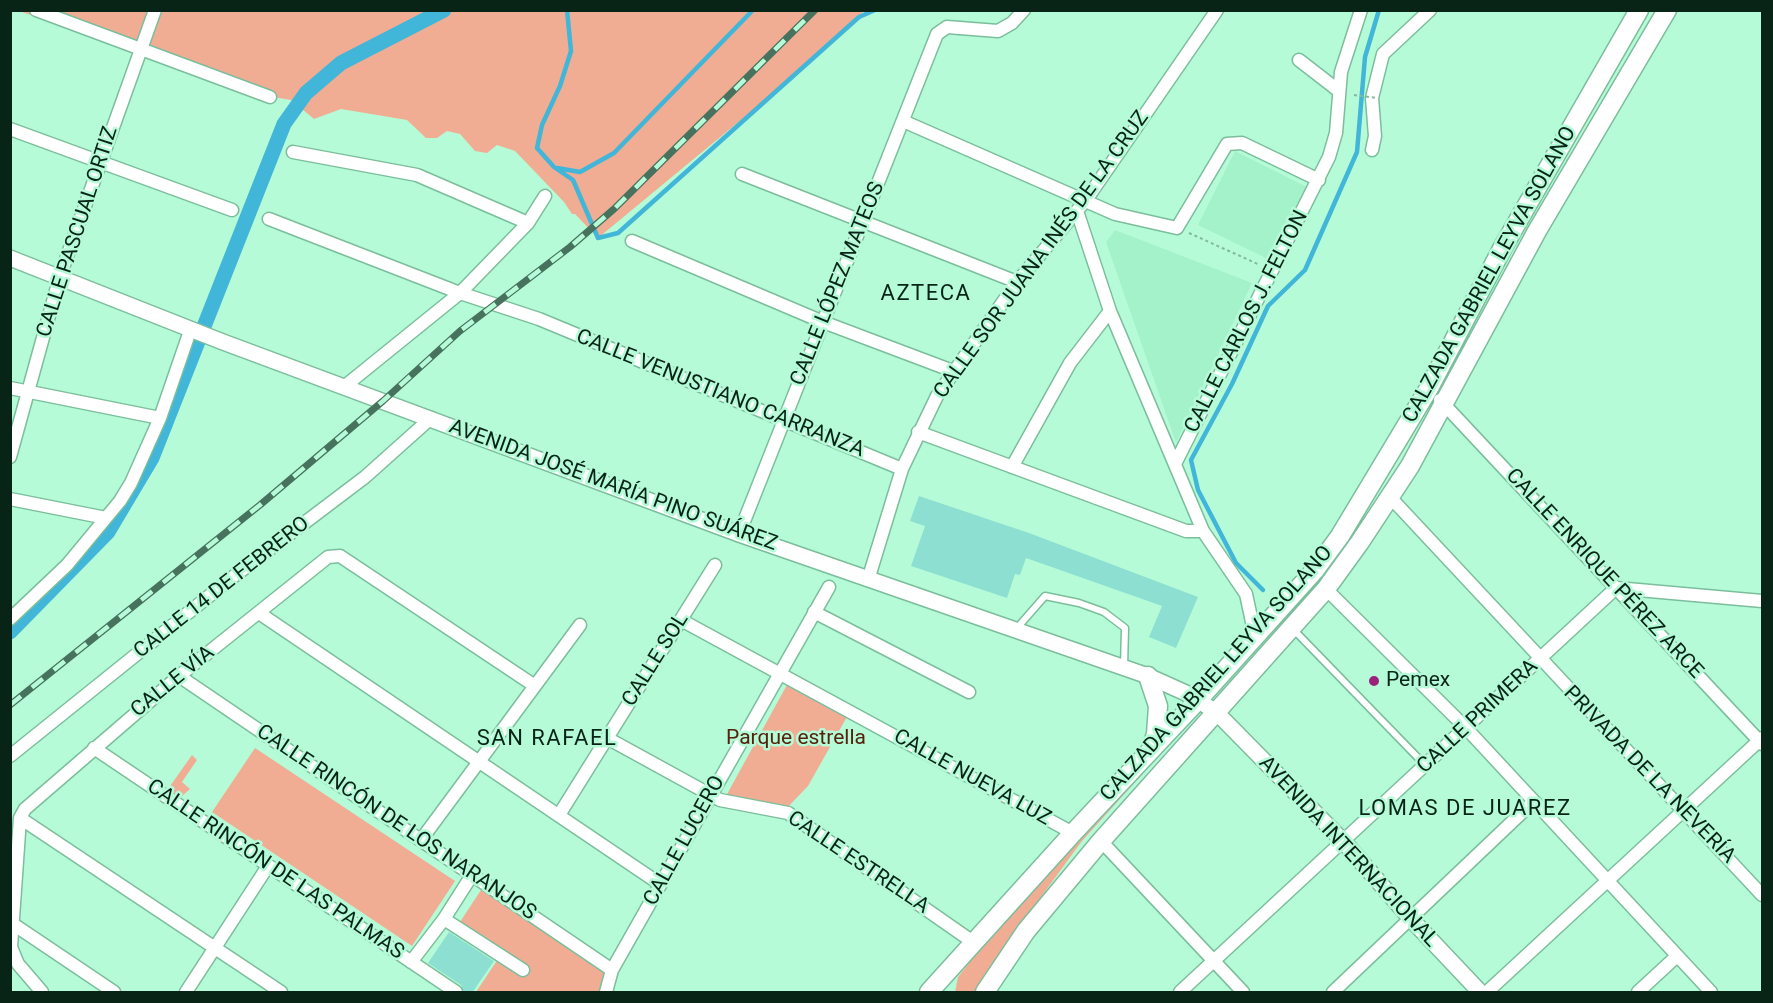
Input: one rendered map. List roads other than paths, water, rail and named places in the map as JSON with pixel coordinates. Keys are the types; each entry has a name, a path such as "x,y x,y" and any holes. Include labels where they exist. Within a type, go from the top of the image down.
{"main road":[{"name":"CALZADA GABRIEL LEYVA SOLANO","path":"929,993 1073,833 1199,699 1315,570 1340,536 1429,388 1503,247 1639,10"},
{"name":"CALZADA GABRIEL LEYVA SOLANO","path":"985,993 1026,931 1101,841 1326,589 1390,497 1444,404 1537,231 1553,208 1667,10"},
{"path":"1534,196 1553,208"},
{"path":"1148,676 1158,706 1154,743 1148,753"}],"street":[{"path":"36,10 270,97"},
{"name":"CALLE PASCUAL ORTIZ","path":"10,457 60,276 155,10"},
{"name":"CALLE LÓPEZ MATEOS","path":"739,534 937,34 947,27 998,31 1012,23 1024,10"},
{"name":"CALLE SOR JUANA INÉS DE LA CRUZ","path":"868,580 902,469 918,432 953,371 1017,282 1086,200 1217,10"},
{"name":"CALLE CARLOS J. FELTON","path":"1175,465 1271,270 1319,180 1336,133 1344,59 1361,10"},
{"path":"1372,150 1375,136 1373,91 1383,54 1389,45 1430,10"},
{"path":"1299,60 1340,91"},
{"path":"903,122 1115,214 1177,228 1227,144 1242,143 1319,180"},
{"path":"10,129 232,210"},
{"path":"293,152 417,176 528,223"},
{"path":"742,174 1017,282"},
{"path":"345,386 460,293 528,223 546,196"},
{"path":"1077,211 1110,310 1203,531 1246,594 1255,636"},
{"name":"CALLE VENUSTIANO CARRANZA","path":"269,219 460,293 539,319 902,469"},
{"path":"632,241 823,322 953,371"},
{"name":"AVENIDA JOSÉ MARÍA PINO SUÁREZ","path":"10,258 224,342 739,534 1148,676 1199,699 1216,712"},
{"path":"1012,467 1070,363 1110,310"},
{"path":"10,619 67,565 106,518 141,465 195,329"},
{"path":"10,388 160,418"},
{"name":"CALLE ENRIQUE PÉREZ ARCE","path":"1429,388 1762,741"},
{"name":"CALLE 14 DE FEBRERO","path":"10,756 229,580 365,477 431,418"},
{"path":"918,432 1186,531 1203,531"},
{"name":"PRIVADA DE LA NEVERÍA","path":"1390,497 1762,895"},
{"path":"10,499 106,518"},
{"name":"CALLE VÍA","path":"20,818 31,802 179,676 334,555 340,556 535,686"},
{"name":"CALLE SOL","path":"559,816 715,565"},
{"name":"CALLE LUCERO","path":"606,993 612,970 828,586"},
{"path":"1616,588 1762,601"},
{"name":"CALLE PRIMERA","path":"1180,993 1616,588"},
{"path":"1326,589 1466,728 1711,993"},
{"path":"814,612 969,692"},
{"path":"259,613 660,884"},
{"name":"CALLE NUEVA LUZ","path":"681,620 1073,833"},
{"path":"421,840 580,625"},
{"name":"CALLE RINCÓN DE LOS NARANJOS","path":"179,676 612,970"},
{"name":"AVENIDA INTERNACIONAL","path":"1216,712 1344,842 1480,993"},
{"name":"CALLE ESTRELLA","path":"607,738 720,800 788,813 973,942"},
{"path":"1487,993 1683,809 1762,741"},
{"name":"CALLE RINCÓN DE LAS PALMAS","path":"94,748 456,993"},
{"path":"1333,993 1533,802"},
{"path":"42,993 18,964 11,947 20,818 281,993"},
{"path":"1101,841 1243,993"},
{"path":"186,993 268,866"},
{"path":"411,962 444,919 472,875"},
{"path":"444,919 523,970"},
{"path":"13,924 114,993"},
{"path":"1638,993 1677,956"}],"lane":[{"path":"1015,631 1045,596 1079,603 1104,612 1125,628 1124,668"},
{"path":"1292,627 1426,766"}],"waterway":[{"path":"10,632 108,532 152,458 284,124 306,93 341,63 444,10"},
{"path":"567,10 571,51 560,86 542,125 537,148 554,167 573,180 598,238 618,233 859,17 875,10"},
{"path":"557,168 580,172 614,153 753,10"},
{"path":"1263,590 1236,563 1198,490 1191,460 1232,384 1268,306 1305,270 1357,152 1365,57 1379,10"}],"railway":[{"path":"10,705 260,505 383,401 460,331 570,247 614,209 815,10"}],"place":[{"name":"Pemex","path":"1374,681"}],"district":[{"name":"AZTECA","path":"926,294"},
{"name":"SAN RAFAEL","path":"547,739"},
{"name":"LOMAS DE JUAREZ","path":"1465,809"}],"park label":[{"name":"Parque estrella","path":"796,739"}]}
